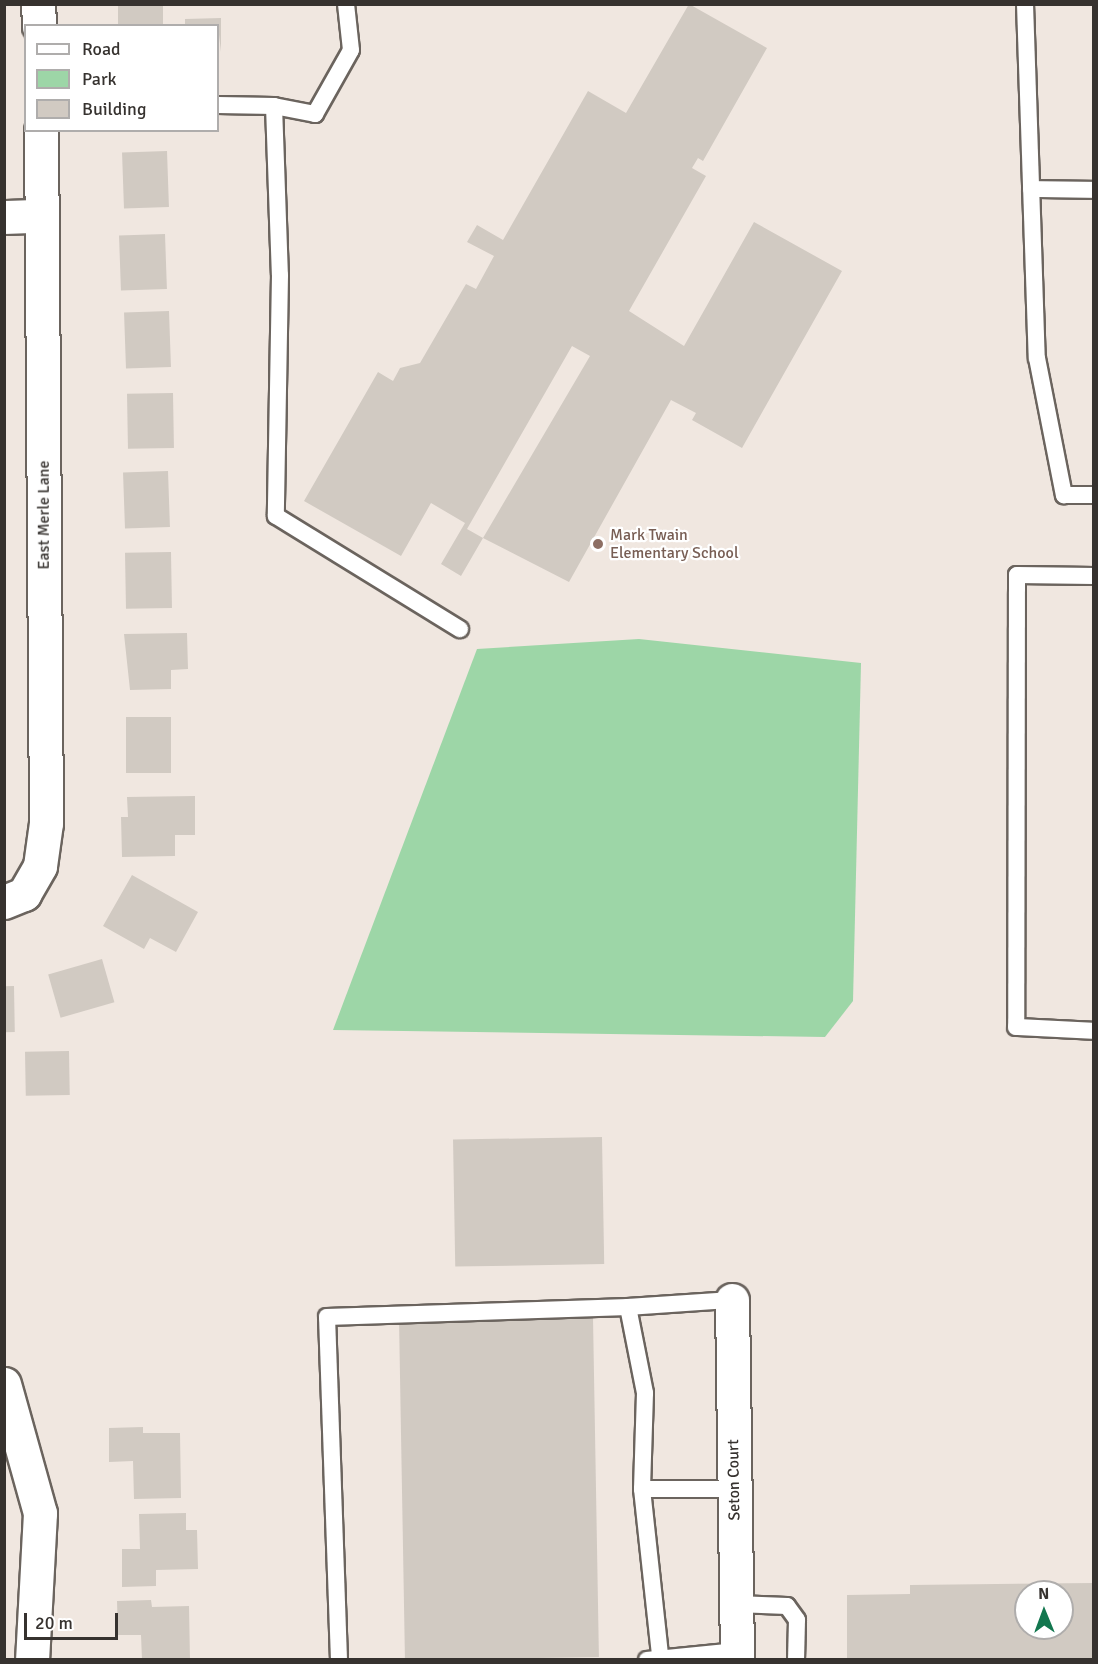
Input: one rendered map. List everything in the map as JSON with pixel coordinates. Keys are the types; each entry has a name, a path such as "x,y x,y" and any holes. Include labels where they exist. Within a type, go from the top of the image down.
{"street":[{"path":"39,4 39,24"},
{"name":"East Merle Lane","path":"14,898 40,867 46,823 40,132"},
{"path":"4,217 41,216"},
{"name":"Seton Court","path":"732,1300 737,1655"},
{"path":"6,1385 16,1440 40,1513 32,1659"}],"lane":[{"path":"219,105 274,106 315,114 351,50 346,4"},
{"path":"1025,4 1037,358 1064,495 1094,495"},
{"path":"274,106 280,275 276,516 460,629"},
{"path":"1031,189 1094,190"},
{"path":"1094,576 1017,575 1016,1027 1094,1031"},
{"path":"339,1659 327,1317 628,1307 732,1300"},
{"path":"628,1307 645,1393 642,1489 653,1658 737,1655"},
{"path":"642,1489 735,1490"},
{"path":"736,1604 787,1606 796,1620 796,1659"}],"green space":[{"path":"639,639 861,663 853,1001 825,1037 333,1030 477,649"}],"building":[{"path":"118,4 163,4 163,24 118,24"},
{"path":"689,4 767,48 703,161 698,158 692,168 706,176 629,311 684,346 754,222 842,271 742,448 692,420 696,413 671,400 569,582 483,538 461,576 441,564 465,523 431,503 401,556 304,501 378,372 393,381 400,368 420,363 466,284 476,289 494,256 467,242 477,225 503,240 588,91 626,113","holes":["572,346 590,356 483,538 467,529"]},
{"path":"221,18 221,52 219,24 185,24 185,19"},
{"path":"167,151 169,207 124,209 122,153"},
{"path":"165,234 167,289 121,291 119,236"},
{"path":"169,311 171,367 126,369 124,313"},
{"path":"173,393 174,448 128,449 127,394"},
{"path":"168,471 170,527 125,529 123,473"},
{"path":"171,552 172,608 126,609 125,553"},
{"path":"187,633 188,669 171,670 171,689 130,690 124,634"},
{"path":"126,717 171,717 171,773 126,773"},
{"path":"195,796 195,835 175,835 175,856 122,857 121,817 128,817 127,797"},
{"path":"132,875 198,912 176,952 150,938 144,949 103,926"},
{"path":"102,959 114,1002 61,1018 48,974"},
{"path":"4,986 14,986 15,1032 5,1032"},
{"path":"69,1051 70,1095 26,1096 25,1052"},
{"path":"602,1137 604,1264 455,1267 453,1140"},
{"path":"593,1317 599,1657 405,1660 399,1320"},
{"path":"143,1427 143,1433 180,1433 181,1498 134,1499 133,1461 109,1462 109,1428"},
{"path":"186,1513 186,1530 197,1530 198,1569 156,1570 156,1586 122,1587 122,1549 140,1549 139,1514"},
{"path":"1074,1583 1094,1583 1094,1660 847,1660 847,1595 910,1594 910,1585 1014,1584 1014,1640 1074,1640"},
{"path":"151,1600 152,1607 189,1606 190,1660 142,1660 141,1635 118,1635 117,1601"}],"place":[{"name":"Mark Twain Elementary School","path":"598,544"}]}
